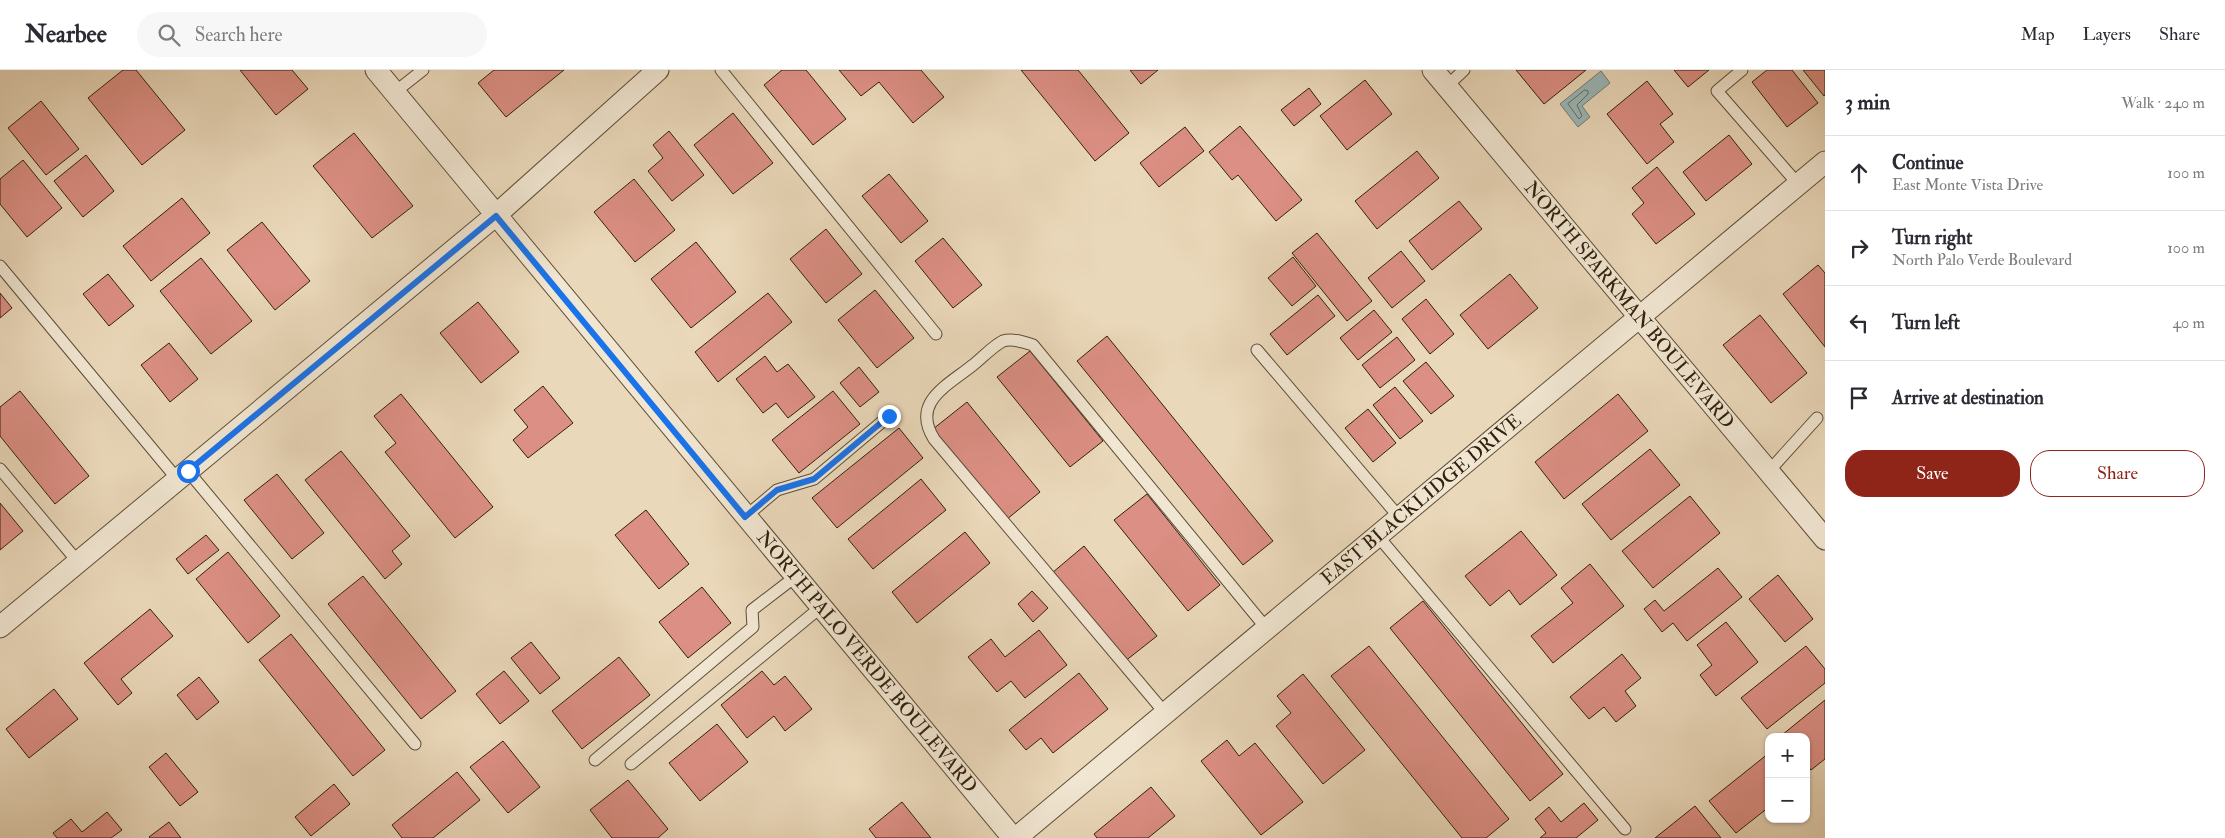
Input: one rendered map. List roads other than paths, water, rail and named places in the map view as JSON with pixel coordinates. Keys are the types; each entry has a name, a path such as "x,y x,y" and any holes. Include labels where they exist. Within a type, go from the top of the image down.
{"street":[{"name":"NORTH PALO VERDE BOULEVARD","path":"376,70 745,517 1015,838"},
{"path":"0,627 496,216 658,70"},
{"name":"NORTH SPARKMAN BOULEVARD","path":"1433,70 1825,540"},
{"name":"EAST BLACKLIDGE DRIVE","path":"1015,838 1638,316 1825,162"}],"lane":[{"path":"395,92 422,70"},
{"path":"721,70 936,334"},
{"path":"1447,86 1464,70"},
{"path":"1742,70 1718,91 1798,184"},
{"path":"0,266 415,744"},
{"path":"1165,714 934,439 926,426 927,411 932,398 1003,341 1019,340 1033,345 1266,628"},
{"path":"1257,350 1399,517"},
{"path":"745,517 777,490 814,479 889,416"},
{"path":"1769,471 1816,418"},
{"path":"0,469 78,562"},
{"path":"1377,535 1625,829"},
{"path":"595,760 752,627 752,610 795,577"},
{"path":"631,764 821,607"}],"water":[{"path":"1601,71 1610,83 1582,106 1590,117 1578,127 1560,104"}]}
